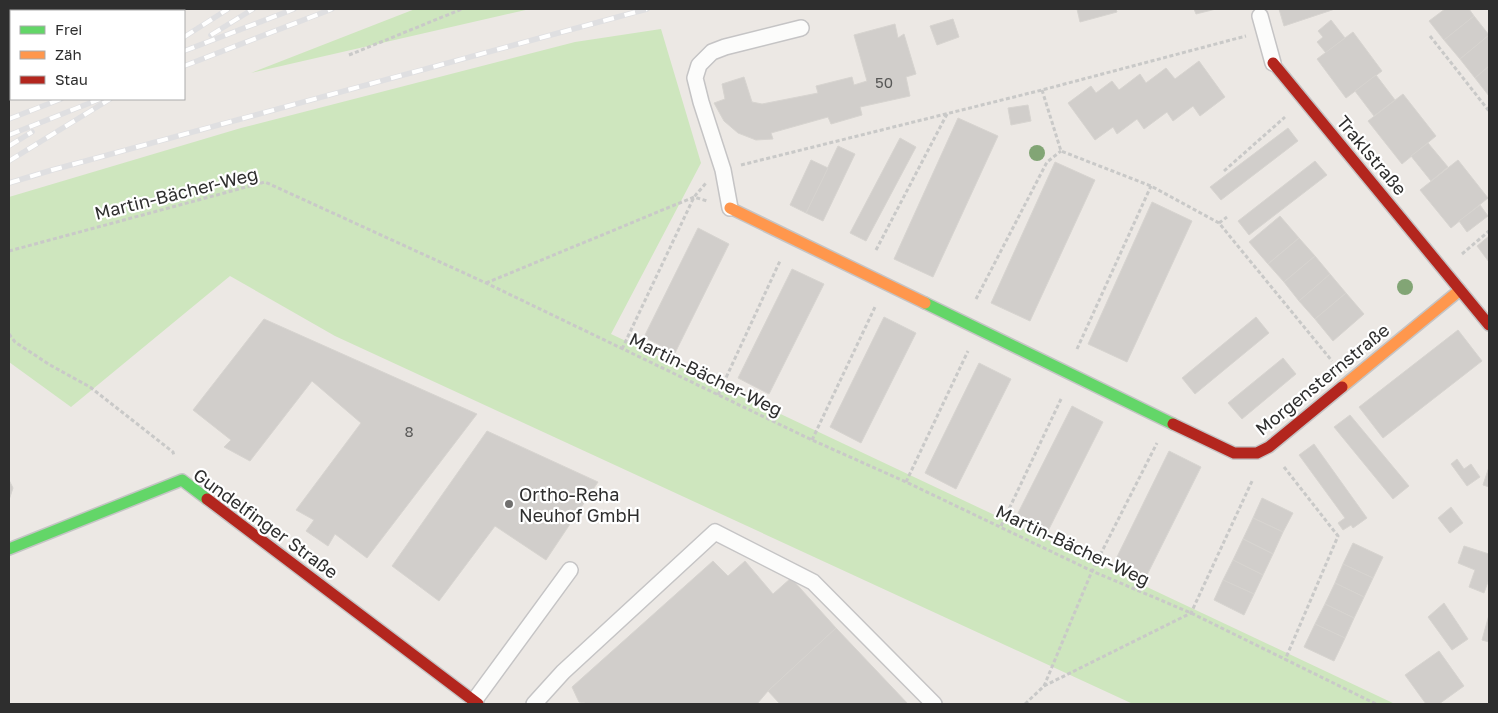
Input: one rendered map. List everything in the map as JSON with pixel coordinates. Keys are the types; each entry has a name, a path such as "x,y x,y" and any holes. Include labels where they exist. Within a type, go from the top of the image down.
{"street":[{"name":"Traklstraße","path":"1273,63 1489,325"},
{"name":"Morgensternstraße","path":"730,208 1234,453 1257,453 1269,447 1460,290"},
{"name":"Gundelfinger Straße","path":"9,549 182,480 476,703"}],"lane":[{"path":"1260,16 1273,63"},
{"path":"730,208 723,170 695,78 699,65 712,52 725,47 801,28"},
{"path":"534,704 563,672 715,532 813,582 934,704"},
{"path":"476,703 570,570"}],"path":[{"path":"349,55 462,9"},
{"path":"622,349 694,197 715,172 1042,90 1264,31"},
{"path":"1430,36 1489,111"},
{"path":"1042,90 1061,151"},
{"path":"1224,171 1305,101"},
{"path":"864,273 947,113"},
{"path":"1061,151 1151,186 1219,223 1348,381"},
{"path":"906,482 974,326 972,306 1048,162 1061,151"},
{"name":"Martin-Bächer-Weg","path":"9,251 265,182 486,283 812,440 906,482 1092,571 1191,613 1376,704"},
{"path":"1060,368 1076,351 1151,186"},
{"path":"486,283 694,197"},
{"path":"1219,223 1227,217"},
{"path":"1444,269 1489,232"},
{"path":"718,395 791,238"},
{"path":"812,440 886,283"},
{"path":"9,334 15,342 50,365 90,387 173,452 182,480"},
{"path":"1000,526 1072,374"},
{"path":"1044,686 1092,571 1169,421"},
{"path":"1269,447 1338,536 1285,660"},
{"path":"1025,704 1044,686 1191,613 1254,478 1257,453"}],"green space":[{"path":"9,9 157,9 10,10 9,92"},
{"path":"415,9 530,9 251,73"},
{"path":"661,29 701,163 611,334 1395,704 1133,704 335,336 230,276 71,407 9,362 9,197 241,128 575,42"}],"building":[{"path":"1077,9 1116,9 1117,12 1080,22"},
{"path":"1194,9 1216,9 1196,14"},
{"path":"1279,9 1335,9 1284,26"},
{"path":"1445,9 1469,9 1474,16 1444,40 1429,21"},
{"path":"1474,16 1489,35 1460,59 1444,40"},
{"path":"953,19 959,37 937,45 930,26"},
{"path":"1331,20 1345,38 1326,53 1317,42 1323,37 1318,31"},
{"path":"895,24 898,38 904,34 916,74 906,77 910,96 860,107 862,115 831,124 828,117 771,133 773,139 756,140 738,133 724,121 714,103 725,99 722,84 744,77 752,102 762,104 818,93 816,86 852,77 854,85 867,81 854,35"},
{"path":"1353,32 1382,71 1346,98 1317,59"},
{"path":"1489,35 1489,66 1475,78 1460,59"},
{"path":"1199,61 1225,97 1200,116 1193,106 1173,121 1167,112 1144,129 1137,119 1117,134 1113,127 1095,140 1068,103 1091,86 1096,93 1112,81 1119,90 1140,74 1146,83 1166,68 1175,79"},
{"path":"1489,66 1489,96 1475,78"},
{"path":"1376,75 1395,100 1374,116 1355,91"},
{"path":"1403,94 1436,136 1402,164 1368,121"},
{"path":"1028,105 1031,121 1011,125 1008,108"},
{"path":"958,118 998,136 933,277 894,259"},
{"path":"1288,128 1298,141 1221,200 1210,187"},
{"path":"900,138 916,147 866,241 850,233"},
{"path":"1428,143 1448,167 1431,181 1411,156"},
{"path":"838,146 855,154 823,221 806,213"},
{"path":"811,160 828,168 806,213 790,205"},
{"path":"1458,160 1488,198 1451,228 1420,190"},
{"path":"1315,161 1327,175 1249,235 1238,221"},
{"path":"1055,162 1095,180 1030,321 991,303"},
{"path":"1152,202 1192,221 1127,362 1088,344"},
{"path":"1480,205 1488,216 1467,232 1459,221"},
{"path":"1280,216 1299,238 1268,264 1249,242"},
{"path":"698,228 729,244 675,353 644,337"},
{"path":"1489,236 1489,262 1477,246"},
{"path":"1299,238 1315,256 1284,282 1268,264"},
{"path":"1315,256 1330,274 1299,301 1284,282"},
{"path":"792,269 824,284 769,394 738,378"},
{"path":"1330,274 1346,293 1315,319 1299,301"},
{"path":"1346,293 1364,314 1333,341 1315,319"},
{"path":"884,317 916,333 861,443 830,427"},
{"path":"1256,317 1269,333 1195,394 1182,378"},
{"path":"264,319 477,414 367,558 335,534 328,546 306,531 314,520 296,510 361,423 312,381 250,461 224,447 231,440 193,410"},
{"path":"1458,330 1482,361 1383,438 1359,407"},
{"path":"1283,358 1296,374 1242,419 1228,403"},
{"path":"979,363 1011,379 956,489 925,473"},
{"path":"1072,406 1103,422 1048,531 1017,515"},
{"path":"1350,415 1409,486 1393,499 1334,427"},
{"name":"Ortho-Reha Neuhof GmbH","path":"487,431 598,482 546,560 495,526 439,601 392,566"},
{"path":"1314,444 1367,518 1353,528 1351,525 1343,530 1338,523 1345,518 1299,455"},
{"path":"1169,451 1201,467 1146,577 1115,561"},
{"path":"1457,459 1464,469 1471,464 1480,477 1467,486 1451,464"},
{"path":"1489,467 1489,487 1483,485"},
{"path":"9,480 13,488 9,500"},
{"path":"1262,498 1293,513 1283,532 1253,518"},
{"path":"1451,507 1463,523 1450,533 1438,518"},
{"path":"1253,518 1283,532 1273,554 1243,539"},
{"path":"1243,539 1273,554 1263,575 1233,560"},
{"path":"1353,543 1383,557 1373,578 1343,564"},
{"path":"1464,546 1489,554 1489,579 1484,593 1469,587 1475,570 1458,563"},
{"path":"1233,560 1263,575 1254,594 1223,580"},
{"path":"713,561 728,576 745,561 773,594 791,578 836,628 768,691 757,704 586,704 579,702 572,687"},
{"path":"1343,564 1373,578 1364,597 1335,583"},
{"path":"1223,580 1254,594 1244,615 1214,600"},
{"path":"1335,583 1364,597 1354,618 1325,604"},
{"path":"1444,603 1468,639 1452,650 1428,617"},
{"path":"1325,604 1354,618 1345,638 1315,624"},
{"path":"1489,615 1489,642 1482,640"},
{"path":"1315,624 1345,638 1334,661 1304,647"},
{"path":"836,628 908,704 780,704 768,691"},
{"path":"1439,651 1464,686 1439,704 1426,704 1405,675"}],"railway":[{"path":"185,36 228,9"},
{"path":"211,35 253,9"},
{"path":"185,51 294,9"},
{"path":"185,66 332,9"},
{"path":"9,183 647,9"},
{"path":"9,119 58,100"},
{"path":"9,135 97,100"},
{"path":"9,161 108,100"},
{"path":"9,146 32,132"}],"traffic: fast":[{"path":"925,303 1173,424"},
{"path":"9,549 182,480 207,499"}],"traffic: slow":[{"path":"730,208 925,303"},
{"path":"1342,387 1460,290"}],"traffic: jam":[{"path":"1273,63 1489,325"},
{"path":"1173,424 1234,453 1257,453 1269,447 1342,387"},
{"path":"207,499 478,704"}],"place":[{"name":"Ortho-Reha Neuhof GmbH","path":"509,504"}]}
